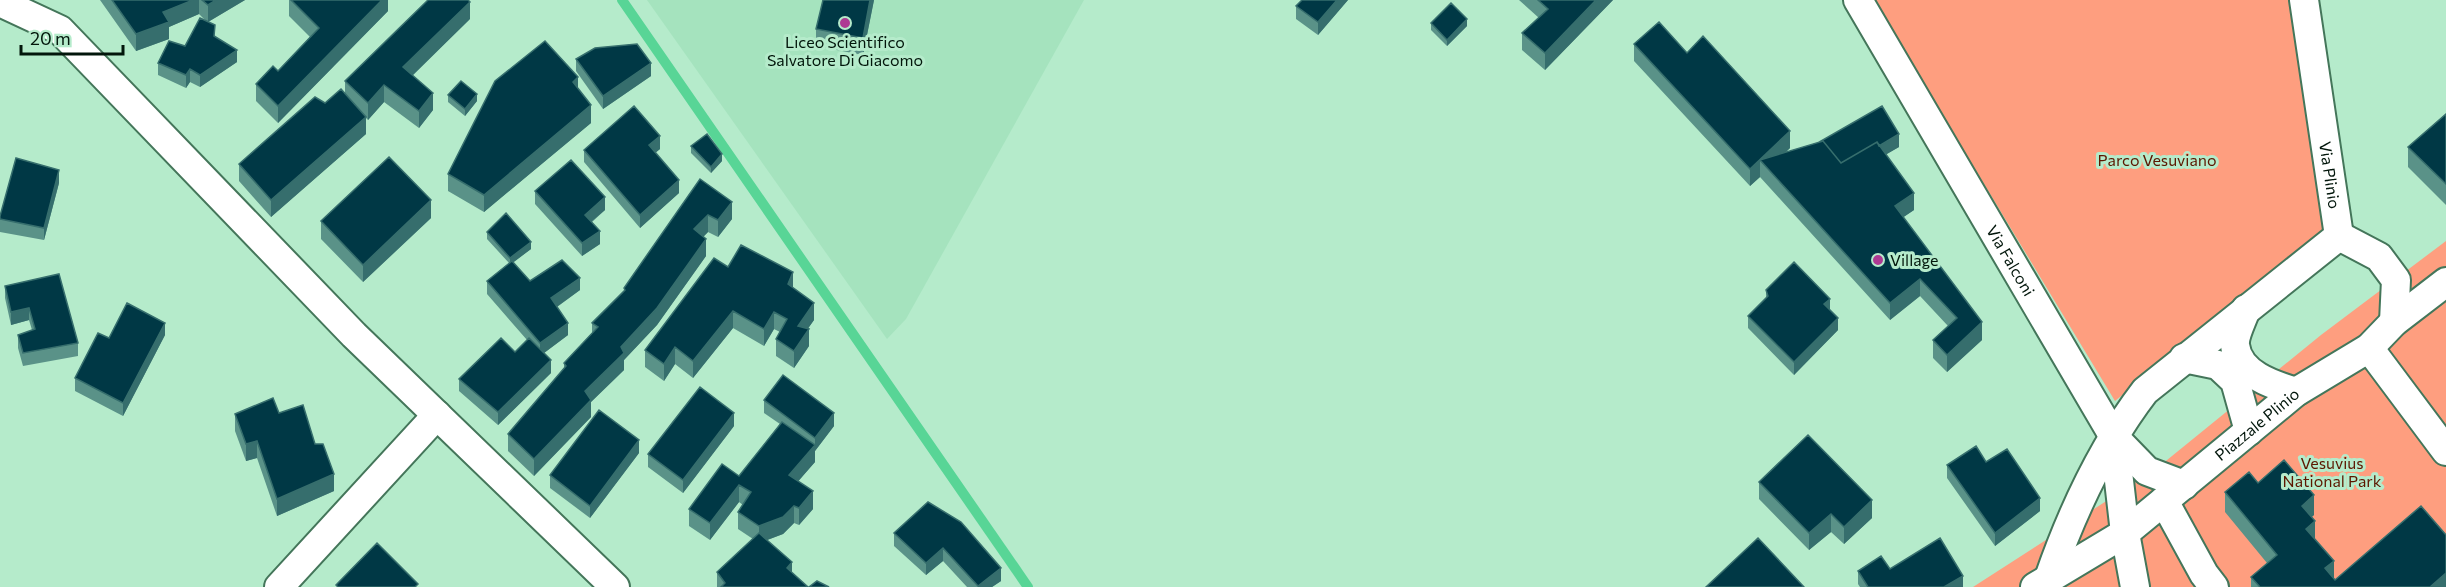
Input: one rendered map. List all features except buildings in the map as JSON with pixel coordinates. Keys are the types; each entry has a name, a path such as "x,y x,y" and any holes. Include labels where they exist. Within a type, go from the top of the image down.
{"street":[{"name":"Via Falconi","path":"1858,0 2114,437 2125,533 2135,587"},
{"name":"Via Plinio","path":"2304,0 2339,236"},
{"path":"0,2 60,30 354,335 615,587"},
{"path":"2042,583 2070,519 2114,437 2145,391 2339,236 2379,257 2396,280 2394,322"},
{"name":"Piazzale Plinio","path":"2042,583 2125,533 2296,392 2369,348 2394,322 2446,282"},
{"path":"2246,309 2235,344 2241,360 2262,381 2296,392"},
{"path":"2369,348 2446,451"},
{"path":"2184,358 2218,364 2235,381 2249,431"},
{"path":"279,587 437,415"},
{"path":"2114,437 2147,471 2174,493 2204,574 2214,587"}],"shaded area":[{"path":"647,0 1084,0 906,319 887,339"}],"green space":[{"name":"Parco Vesuviano","path":"1873,0 2297,0 2330,228 2115,401"},
{"name":"Vesuvius National Park","path":"2446,241 2446,587 1973,587 2156,469 2321,335"}],"waterway":[{"path":"622,0 1028,587"}],"place":[{"name":"Liceo Scientifico Salvatore Di Giacomo","path":"845,23"},
{"name":"Village","path":"1878,260"}]}
